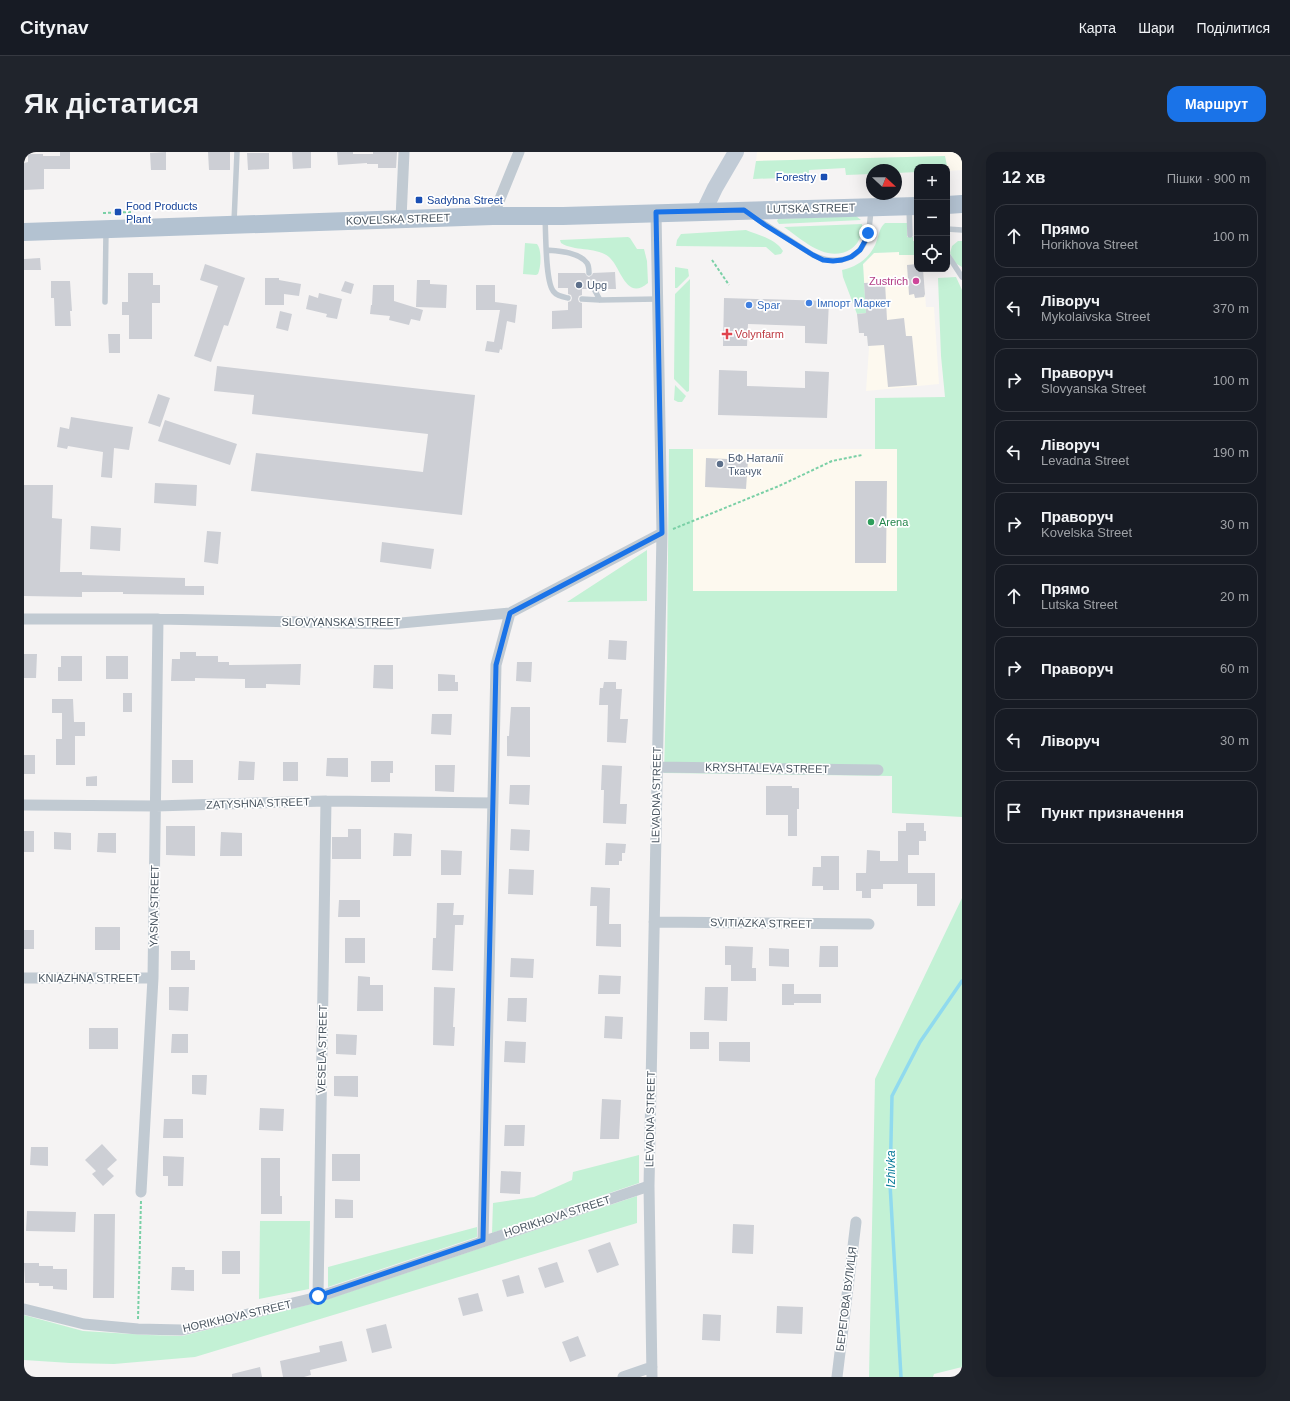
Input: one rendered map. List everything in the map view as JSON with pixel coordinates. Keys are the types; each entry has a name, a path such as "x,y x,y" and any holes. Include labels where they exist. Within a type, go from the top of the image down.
{"main road":[{"path":"950,205 962,204"},
{"name":"LUTSKA STREET","path":"704,211 913,206"},
{"name":"KOVELSKA STREET","path":"24,232 105,221 234,224 704,211"}],"street":[{"path":"401,219 404,152"},
{"path":"493,216 519,152"},
{"path":"704,211 736,152"},
{"name":"LEVADNA STREET","path":"652,1372 649,1186 656,766 662,533 656,212"},
{"name":"SLOVYANSKA STREET","path":"24,619 158,619 390,624 510,613 662,533"},
{"path":"483,1240 496,665 510,613"},
{"name":"YASNA STREET","path":"141,1192 153,978 158,619"},
{"name":"KRYSHTALEVA STREET","path":"656,766 878,770"},
{"name":"ZATYSHNA STREET","path":"24,805 156,806 326,801 493,803"},
{"name":"VESELA STREET","path":"318,1296 326,801"},
{"name":"SVITIAZKA STREET","path":"654,922 869,924"},
{"name":"KNIAZHNA STREET","path":"24,978 153,978"},
{"name":"HORIKHOVA STREET","path":"24,1309 84,1324 138,1329 182,1330 318,1296 649,1186"},
{"name":"БЕРЕГОВА ВУЛИЦЯ","path":"837,1377 856,1222"},
{"path":"623,1377 652,1372"}],"lane":[{"path":"234,224 237,152"},
{"path":"910,235 913,206"},
{"path":"744,210 813,255 823,260 833,261 851,257 860,250 868,233 871,207"},
{"path":"545,216 548,279 553,292 561,297 568,298"},
{"path":"105,221 105,302"},
{"path":"950,229 962,230"},
{"path":"547,250 562,251 581,258 588,264 589,273"},
{"path":"950,258 960,271 962,277"},
{"path":"594,289 600,300"},
{"path":"582,299 658,299"}],"path":[{"path":"105,221 131,212"},
{"path":"712,260 729,286"},
{"path":"662,533 779,486 832,461 862,455"},
{"path":"138,1329 141,1192"}],"shaded area":[{"path":"757,152 962,152 962,170 950,171 950,164 947,164 945,156 756,161"},
{"path":"899,252 899,255 914,255 914,272 923,272 926,307 934,307 939,384 866,391 869,348 867,336 864,336 864,333 859,333 857,314 866,313 863,265 874,253"},
{"path":"693,449 897,449 897,591 693,591"}],"green space":[{"path":"945,156 947,164 914,164 914,172 902,173 902,164 866,164 866,174 846,175 845,168 809,170 809,177 753,179 756,161"},
{"path":"856,216 861,220 779,224 777,221 778,219"},
{"path":"885,223 907,223 907,237 913,237 914,241 914,255 899,255 899,252 874,253 863,264 866,313 857,314 843,277 842,270 854,266 868,256 875,246"},
{"path":"862,224 860,238 854,247 842,253 833,254 824,252 807,244 784,227"},
{"path":"746,230 771,240 783,251 781,254 775,255 766,247 676,246 677,240 681,234"},
{"path":"628,237 637,249 644,249 647,261 648,283 640,288 629,286 609,257 598,251 567,246 561,243 560,240"},
{"path":"958,241 962,241 962,267 955,263 950,253 952,246"},
{"path":"525,243 537,244 539,247 540,263 538,274 536,275 523,274"},
{"path":"675,267 688,269 689,276 677,288 675,288"},
{"path":"956,277 962,290 962,817 892,813 892,776 664,773 667,662 669,449 693,449 693,591 897,591 897,449 875,449 875,398 945,397 941,356 938,278"},
{"path":"690,279 689,391 687,392 674,379 675,294"},
{"path":"675,385 686,396 682,402 674,400"},
{"path":"647,550 647,601 567,602"},
{"path":"962,898 962,1367 934,1374 933,1377 869,1377 875,1079"},
{"path":"639,1155 639,1183 492,1233 493,1203 534,1197 572,1180 573,1172"},
{"path":"637,1196 637,1223 195,1357 114,1364 24,1360 24,1315 83,1331 182,1336 319,1302"},
{"path":"260,1221 310,1221 309,1289 259,1299"},
{"path":"477,1227 477,1237 328,1287 328,1267"}],"building":[{"path":"60,152 70,152 70,169 44,169 44,189 24,190 24,163 28,162 28,154 60,156"},
{"path":"166,152 166,170 151,170 150,153"},
{"path":"208,152 230,152 230,170 209,170"},
{"path":"292,152 311,152 311,168 293,169"},
{"path":"337,152 373,154 373,152 397,152 396,168 378,168 378,164 367,163 338,165"},
{"path":"247,153 269,153 269,169 248,170"},
{"path":"40,258 41,270 24,270 24,259"},
{"path":"205,264 245,278 228,326 224,325 211,362 194,356 218,286 200,280"},
{"name":"Zustrich","path":"914,264 914,272 923,272 924,297 915,298 914,294 909,295 907,265"},
{"path":"615,272 616,289 599,289 594,285 591,286 590,289 582,289 582,295 579,296 578,299 579,302 582,303 582,328 552,329 552,311 568,310 568,302 571,301 572,298 571,295 568,294 568,288 558,288 558,273 585,273 589,277 593,273"},
{"path":"128,273 153,273 153,285 160,285 160,303 152,303 152,339 129,339 129,315 122,315 122,302 128,302"},
{"path":"265,278 279,278 279,280 301,284 299,296 284,294 284,305 265,305"},
{"path":"417,280 430,280 430,284 447,285 446,308 416,307"},
{"path":"51,281 70,281 72,311 70,311 71,326 55,326 54,298 51,298"},
{"path":"345,281 354,284 351,294 341,291"},
{"path":"885,282 887,320 904,318 906,336 912,336 917,385 888,387 884,345 868,346 867,336 864,336 864,333 859,333 857,314 866,313 864,283"},
{"path":"373,285 394,285 394,301 423,310 420,321 411,319 409,325 389,320 390,316 370,314"},
{"path":"476,285 495,285 495,302 517,305 515,323 507,321 502,350 500,349 499,353 485,351 487,341 494,342 500,310 476,310"},
{"path":"319,293 342,299 337,319 326,317 327,314 306,309 309,295 318,298"},
{"path":"724,298 829,301 827,344 805,343 805,326 748,324 747,346 723,346"},
{"path":"280,311 292,314 288,331 276,328"},
{"path":"108,334 120,334 120,353 109,353"},
{"path":"217,366 475,395 462,515 251,491 256,453 423,472 428,434 252,414 254,395 214,391"},
{"path":"719,370 747,371 747,386 805,388 805,371 829,372 827,418 718,415"},
{"path":"158,394 170,398 160,427 148,423"},
{"path":"71,417 133,427 129,450 114,448 112,478 101,477 103,452 68,446 67,449 57,447 60,427 69,429"},
{"path":"165,420 237,444 230,465 158,441"},
{"path":"706,458 748,460 746,489 705,487"},
{"name":"Arena","path":"855,481 887,481 886,563 855,563"},
{"path":"155,483 197,485 196,506 154,503"},
{"path":"24,485 53,485 52,518 62,519 60,572 82,572 82,575 185,578 185,586 204,586 204,595 82,592 82,597 24,596"},
{"path":"91,526 121,528 120,551 90,549"},
{"path":"207,531 221,532 218,564 204,562"},
{"path":"382,542 434,549 431,569 380,562"},
{"path":"609,640 627,641 626,660 608,659"},
{"path":"180,652 196,652 196,656 218,656 218,662 229,662 229,665 301,664 300,685 266,684 266,688 245,688 245,679 195,678 195,681 171,681 172,659 180,659"},
{"path":"24,654 37,654 36,678 24,678"},
{"path":"61,656 82,656 82,681 58,681 58,667 61,667"},
{"path":"106,656 128,656 128,679 106,679"},
{"path":"517,662 532,662 531,682 516,681"},
{"path":"374,665 393,665 393,689 373,688"},
{"path":"438,674 455,675 455,682 458,682 458,691 438,691"},
{"path":"604,682 616,682 616,689 622,689 620,719 628,719 626,743 607,742 608,705 599,705 600,688 603,688"},
{"path":"123,693 132,693 132,712 123,712"},
{"path":"52,699 73,699 74,722 85,722 85,736 75,736 75,765 56,765 56,739 62,739 62,713 52,713"},
{"path":"511,707 530,707 530,757 507,756 507,736 509,736"},
{"path":"432,714 452,714 451,735 431,734"},
{"path":"24,755 35,755 35,774 24,774"},
{"path":"327,758 348,758 348,777 326,776"},
{"path":"172,760 193,760 193,783 172,783"},
{"path":"239,761 255,762 254,780 238,780"},
{"path":"371,761 393,761 393,773 390,773 390,782 371,782"},
{"path":"283,762 298,762 298,781 283,781"},
{"path":"435,765 455,765 454,792 435,791"},
{"path":"602,765 622,766 620,804 627,804 626,824 603,823 604,790 601,790"},
{"path":"97,776 97,786 86,786 86,777"},
{"path":"510,785 530,785 529,805 509,804"},
{"path":"766,786 792,786 792,788 799,788 797,836 788,836 788,815 766,815"},
{"path":"906,823 924,823 926,841 919,841 919,855 908,855 908,873 935,873 935,906 917,906 917,884 883,884 883,889 871,889 871,898 862,898 862,891 856,891 856,873 866,873 867,850 880,851 880,861 898,861 898,831 906,831"},
{"path":"166,826 195,826 195,856 166,855"},
{"path":"348,829 361,829 361,859 332,859 332,837 348,837"},
{"path":"511,829 530,830 529,851 510,850"},
{"path":"24,831 34,831 34,852 24,852"},
{"path":"54,832 71,833 71,850 54,849"},
{"path":"221,832 242,833 242,856 220,856"},
{"path":"98,833 116,833 116,853 97,852"},
{"path":"394,833 412,834 411,856 393,856"},
{"path":"606,843 626,844 625,853 622,853 622,861 619,861 619,865 605,865"},
{"path":"441,850 462,851 461,875 441,875"},
{"path":"821,856 839,856 839,890 823,890 823,886 812,886 813,867 821,867"},
{"path":"509,869 534,870 533,895 508,894"},
{"path":"591,887 610,888 609,924 621,924 621,947 596,946 597,906 590,906"},
{"path":"339,900 360,900 360,917 338,917"},
{"path":"437,903 454,903 453,915 464,915 463,925 455,925 453,971 432,970 433,938 436,938"},
{"path":"95,927 120,927 120,950 95,950"},
{"path":"24,930 34,930 34,949 24,949"},
{"path":"345,938 365,938 365,963 345,963"},
{"path":"725,946 753,947 752,968 756,968 756,981 731,981 731,965 725,965"},
{"path":"820,946 838,946 838,967 819,967"},
{"path":"769,948 789,949 789,967 769,966"},
{"path":"171,951 190,951 190,960 195,960 195,970 171,970"},
{"path":"511,958 534,959 533,978 510,977"},
{"path":"599,975 621,976 620,994 598,994"},
{"path":"358,976 370,977 370,985 383,985 383,1011 357,1011"},
{"path":"782,984 794,984 794,994 821,994 821,1003 794,1003 794,1005 782,1005"},
{"path":"169,987 189,987 188,1011 169,1010"},
{"path":"434,987 455,988 453,1027 455,1027 454,1046 433,1045"},
{"path":"705,987 728,987 727,1021 704,1020"},
{"path":"508,998 527,998 526,1022 507,1021"},
{"path":"605,1016 623,1017 622,1039 604,1038"},
{"path":"89,1028 118,1028 118,1049 89,1049"},
{"path":"690,1032 709,1032 709,1049 690,1049"},
{"path":"172,1034 188,1034 188,1053 171,1053"},
{"path":"336,1034 357,1035 356,1055 336,1054"},
{"path":"505,1041 526,1042 525,1063 504,1062"},
{"path":"719,1042 750,1042 750,1062 719,1061"},
{"path":"192,1075 207,1075 206,1095 192,1094"},
{"path":"334,1076 358,1076 358,1097 334,1096"},
{"path":"602,1099 621,1100 619,1139 600,1139"},
{"path":"260,1108 284,1109 283,1131 259,1130"},
{"path":"164,1119 183,1119 183,1138 163,1138"},
{"path":"505,1125 525,1125 524,1146 504,1146"},
{"path":"102,1144 117,1160 107,1169 114,1176 103,1186 92,1174 96,1171 85,1160"},
{"path":"31,1147 48,1147 48,1166 30,1165"},
{"path":"332,1154 360,1154 360,1181 332,1181"},
{"path":"163,1156 184,1157 183,1186 168,1186 168,1176 163,1176"},
{"path":"261,1158 280,1158 280,1196 282,1196 282,1214 261,1214"},
{"path":"501,1171 521,1172 520,1194 500,1193"},
{"path":"335,1199 353,1200 353,1218 335,1218"},
{"path":"27,1211 76,1212 75,1232 26,1231"},
{"path":"94,1214 115,1214 114,1298 93,1298"},
{"path":"733,1224 754,1225 753,1254 732,1253"},
{"path":"610,1242 619,1265 597,1273 588,1250"},
{"path":"222,1251 240,1251 240,1274 222,1274"},
{"path":"557,1262 564,1282 545,1288 538,1268"},
{"path":"24,1263 39,1263 39,1266 53,1266 53,1269 67,1269 67,1290 53,1289 53,1286 39,1286 39,1283 25,1283"},
{"path":"172,1267 185,1267 185,1270 194,1270 194,1291 171,1290"},
{"path":"519,1275 524,1293 507,1297 502,1280"},
{"path":"478,1293 483,1311 463,1316 458,1298"},
{"path":"777,1306 803,1307 802,1334 776,1333"},
{"path":"703,1314 721,1315 720,1341 702,1340"},
{"path":"386,1324 392,1348 372,1353 366,1329"},
{"path":"578,1336 586,1356 570,1362 562,1342"},
{"path":"342,1341 347,1361 310,1370 311,1375 304,1377 283,1377 280,1361 320,1352 319,1346"},
{"path":"260,1367 262,1377 232,1377 232,1374"}],"waterway":[{"name":"Izhivka","path":"901,1377 890,1184 892,1096 920,1042 962,981"}],"place":[{"name":"Forestry","path":"824,177"},
{"name":"Sadybna Street","path":"419,200"},
{"name":"Food Products Plant","path":"118,212"},
{"name":"Zustrich","path":"916,281"},
{"name":"Upg","path":"579,285"},
{"name":"Імпорт Маркет","path":"809,303"},
{"name":"Spar","path":"749,305"},
{"name":"Volynfarm","path":"727,334"},
{"name":"БФ Наталії Ткачук","path":"720,464"},
{"name":"Arena","path":"871,522"}],"route":[{"path":"318,1296 483,1240 496,665 510,613 662,533 656,212 744,210 813,255 823,260 833,261 851,257 860,250 868,233"}]}
